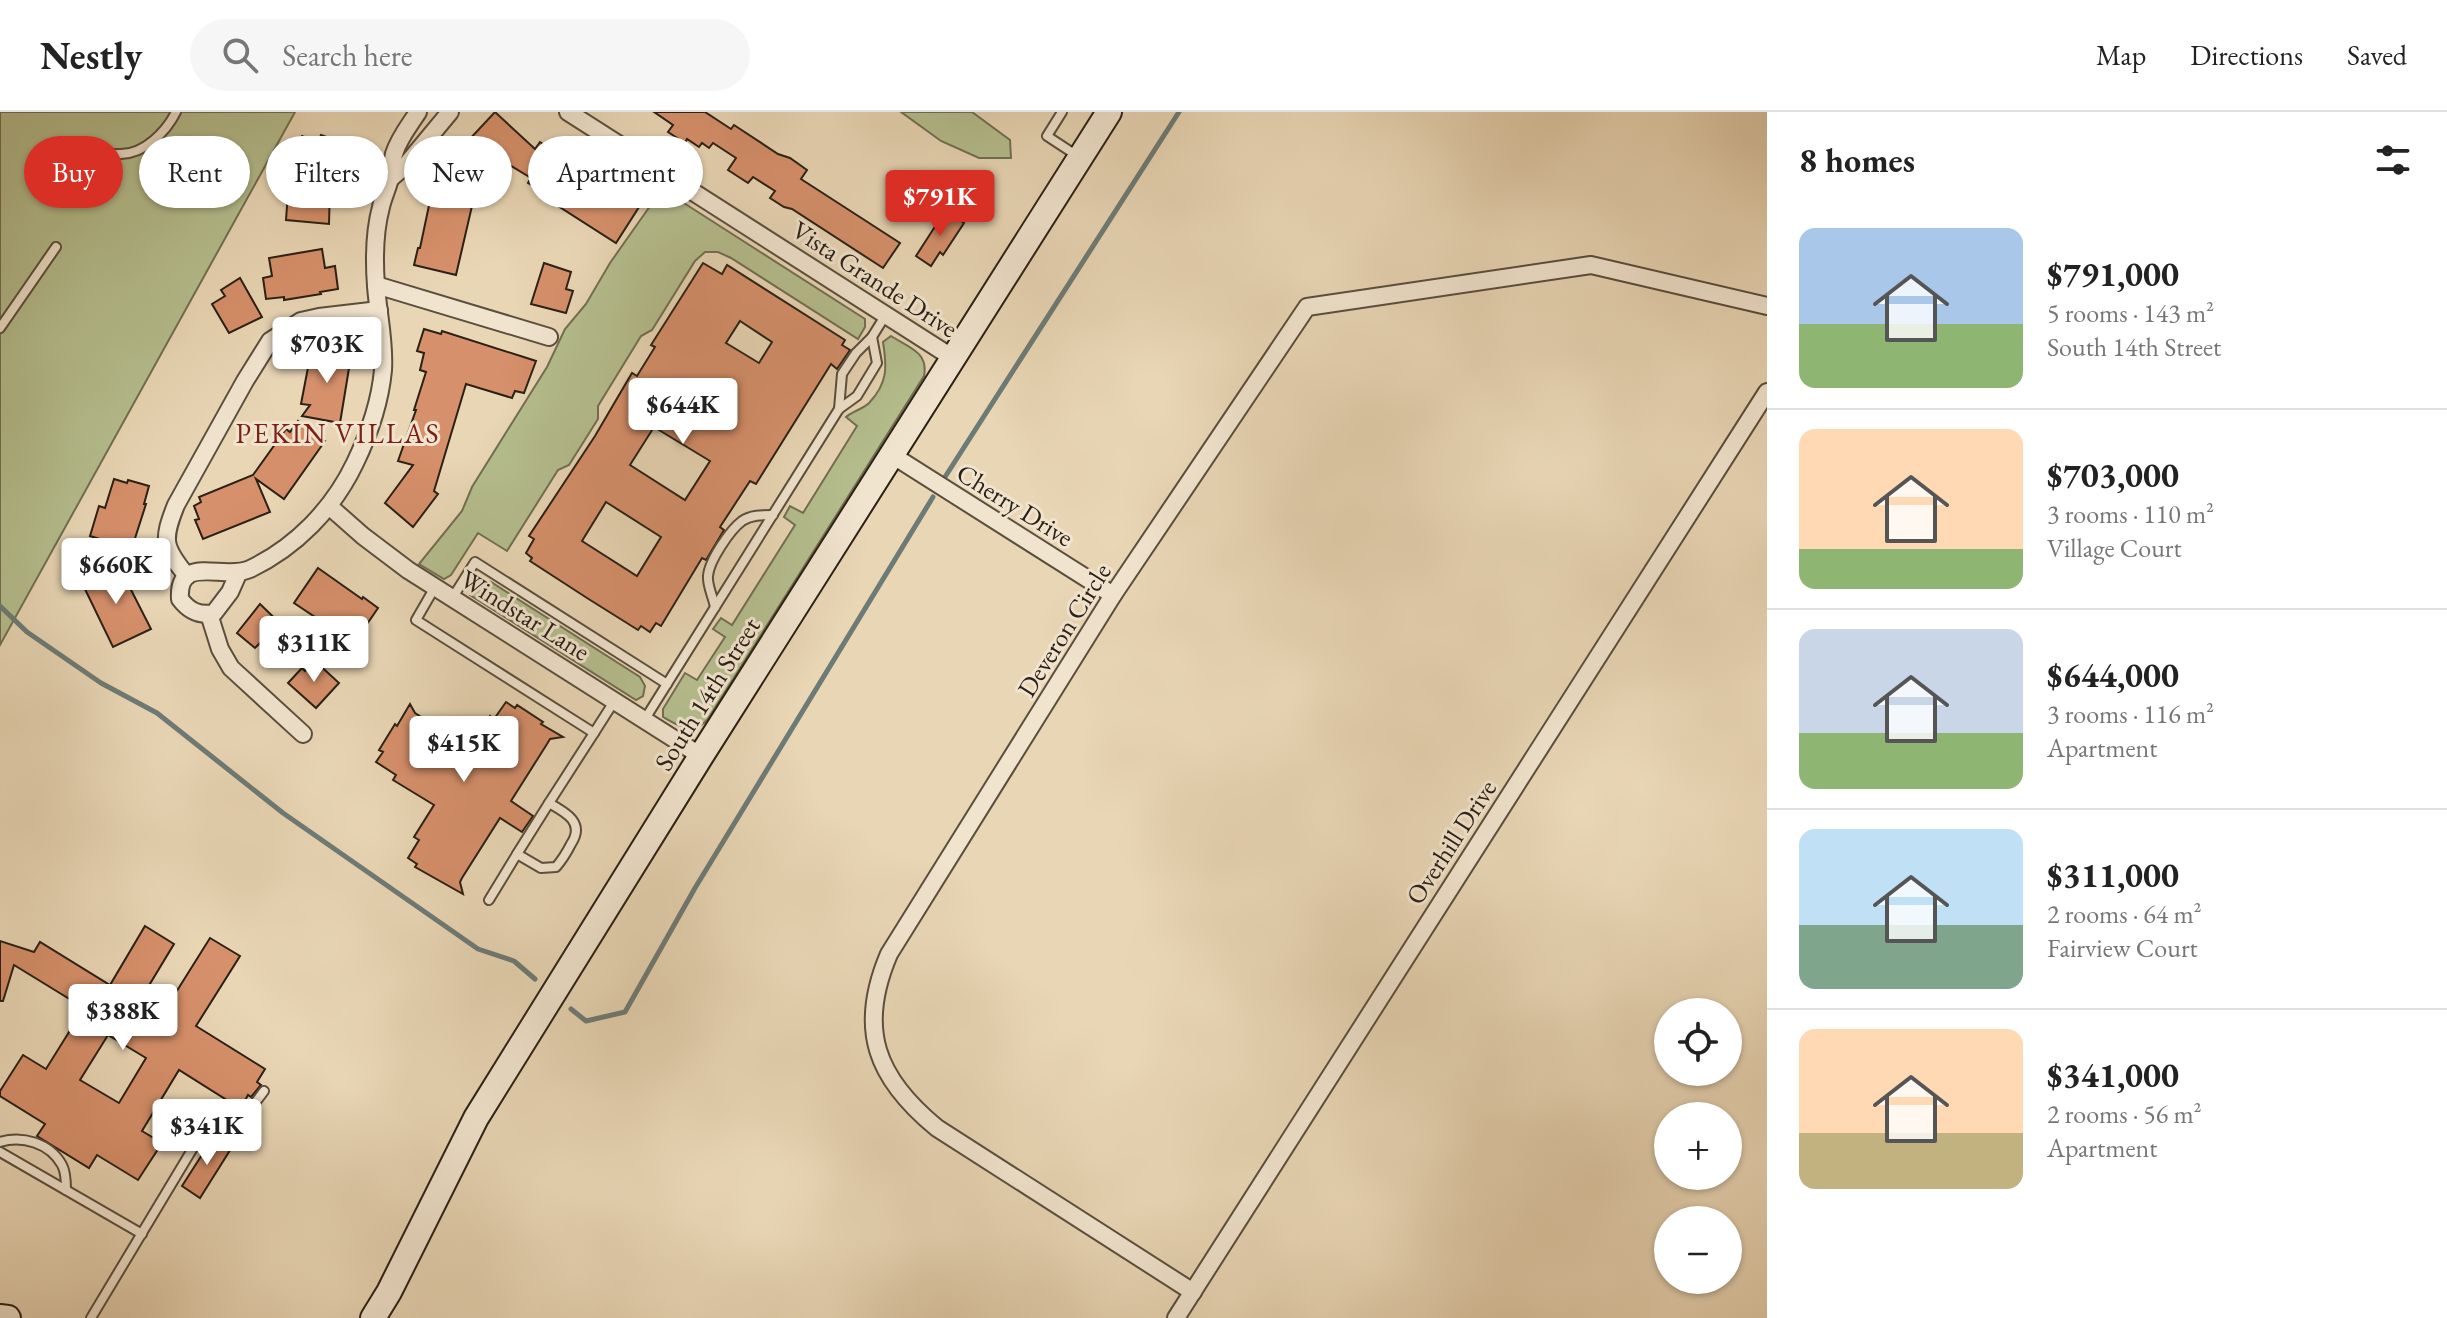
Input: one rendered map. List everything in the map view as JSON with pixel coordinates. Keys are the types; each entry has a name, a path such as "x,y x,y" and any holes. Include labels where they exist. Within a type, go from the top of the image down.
{"main road":[{"name":"South 14th Street","path":"373,1318 476,1118 1109,112"},
{"path":"0,1317 8,1318"}],"street":[{"path":"238,574 199,571 187,576 182,581 180,599 195,613 214,613 238,574 290,545 329,506 349,476 371,427 383,371 376,285 376,229 397,147 418,112"},
{"path":"390,179 406,165 450,112"},
{"name":"Vista Grande Drive","path":"568,112 953,358"},
{"name":"Deveron Circle","path":"1193,1292 937,1128 914,1110 891,1081 877,1052 872,1023 879,977 889,954 1113,595 1307,307 1591,265 1767,306"},
{"path":"376,285 549,337"},
{"path":"187,576 174,561 166,544 168,525 176,505 265,347 301,321 379,310"},
{"name":"Overhill Drive","path":"1176,1318 1767,392"},
{"name":"Cherry Drive","path":"892,455 1113,595"},
{"name":"Windstar Lane","path":"329,506 387,556 701,756"},
{"path":"209,614 220,649 231,668 303,734"}],"lane":[{"path":"123,154 135,152 161,133 176,112"},
{"path":"1062,112 1047,136 1080,158"},
{"path":"0,328 56,247"},
{"path":"839,409 842,374 886,315"},
{"path":"645,719 839,409 857,396 877,363 872,337"},
{"path":"715,607 707,579 710,565 742,521 756,515 773,515"},
{"path":"453,597 475,562 667,684"},
{"path":"435,587 416,620 594,733"},
{"path":"489,900 615,699"},
{"path":"517,854 541,868 556,867 560,863 577,829 568,814 549,803"},
{"path":"91,1318 199,1138 220,1118 234,1116 252,1107 264,1091"},
{"path":"0,1142 25,1139 47,1151 63,1167 66,1190"},
{"path":"0,1152 142,1234"}],"green space":[{"path":"0,112 295,112 282,136 266,136 266,164 250,193 250,136 139,136 139,208 242,208 0,645"},
{"path":"901,112 972,112 1010,140 1011,158 979,158 941,141"},
{"path":"649,208 692,208 865,319 865,327 858,339 731,258 718,252 705,252 695,261 652,330 641,336 598,406 598,419 569,465 558,470 507,551 478,533 451,575 444,579 419,564 462,511 472,487 547,367 565,329 586,304"},
{"path":"891,336 920,356 925,368 924,376 708,719 692,728 669,721 663,717 663,709 685,673 697,680 725,637 713,629 721,618 732,625 795,525 784,517 790,506 803,513 857,426 846,417 867,405 880,389 885,367 883,342"},
{"path":"484,580 640,677 645,686 643,696 636,700 470,595 473,583"}],"building":[{"path":"495,112 528,143 528,176 512,166 512,136 473,136"},
{"path":"654,112 705,112 731,129 734,125 807,170 801,179 900,243 883,268 770,198 775,191 753,177 748,183 728,170 736,158 713,143 709,148 703,144 703,136 674,136 668,132 673,125"},
{"path":"287,208 329,208 329,224 286,220"},
{"path":"428,208 472,208 456,275 414,265"},
{"path":"561,208 638,208 616,243"},
{"path":"945,211 964,223 943,255 940,252 931,266 916,256"},
{"path":"322,249 325,268 335,266 338,289 284,300 284,297 266,299 263,278 272,276 269,258"},
{"path":"544,263 571,272 566,289 573,291 566,313 531,304"},
{"path":"703,263 722,274 727,265 845,340 842,345 850,350 837,369 831,364 756,484 750,481 720,527 724,530 706,560 702,558 661,626 656,623 650,632 641,626 638,630 587,598 530,561 532,558 526,553 534,539 529,536 632,373 637,376 655,347 651,345","holes":["740,321 772,342 759,363 726,343","654,427 710,461 685,500 630,465","606,502 661,537 637,576 582,541"]},
{"path":"240,278 262,317 229,333 212,304 225,296 221,290"},
{"path":"424,329 441,334 442,331 536,361 524,393 515,391 512,398 466,384 434,491 438,494 413,527 385,503 413,465 398,461 426,372 420,370 424,353 417,351"},
{"path":"333,347 352,350 340,423 302,416 310,405 301,404 310,357 317,358 318,350 332,352"},
{"path":"298,421 325,441 284,499 256,479 270,512 203,539 195,520 199,519 194,506 201,502 199,497 253,475 286,429 290,432"},
{"path":"114,479 149,486 129,557 106,550 109,542 90,536 99,506 105,508"},
{"path":"121,564 151,629 113,647 82,583"},
{"path":"318,568 378,608 354,643 294,603"},
{"path":"260,604 291,634 272,655 260,643 255,648 237,633"},
{"path":"314,660 339,683 316,708 288,683"},
{"path":"506,702 515,708 517,705 563,737 550,739 511,801 533,816 522,832 500,818 460,882 463,894 415,867 417,864 408,858 419,840 414,837 434,805 393,780 396,775 376,762 383,752 379,750 410,704 415,713 470,748 490,716 494,719"},
{"path":"145,926 174,944 136,1007 158,1021 210,938 240,956 196,1026 265,1069 257,1082 261,1085 238,1107 179,1070 142,1131 162,1143 138,1180 97,1155 89,1168 37,1136 45,1124 0,1096 0,1091 23,1055 46,1069 84,1008 14,965 3,1001 0,1001 0,941 34,952 40,942 110,985","holes":["108,1035 146,1058 119,1103 80,1080"]},
{"path":"214,1136 232,1147 200,1198 182,1186"}],"waterway":[{"path":"945,477 1179,112"},
{"path":"571,1009 586,1021 625,1012 695,888 933,497"},
{"path":"0,606 27,632 101,683 157,713 283,813 478,949 514,961 535,979"}],"district":[{"name":"PEKIN VILLAS","path":"338,433"}]}
